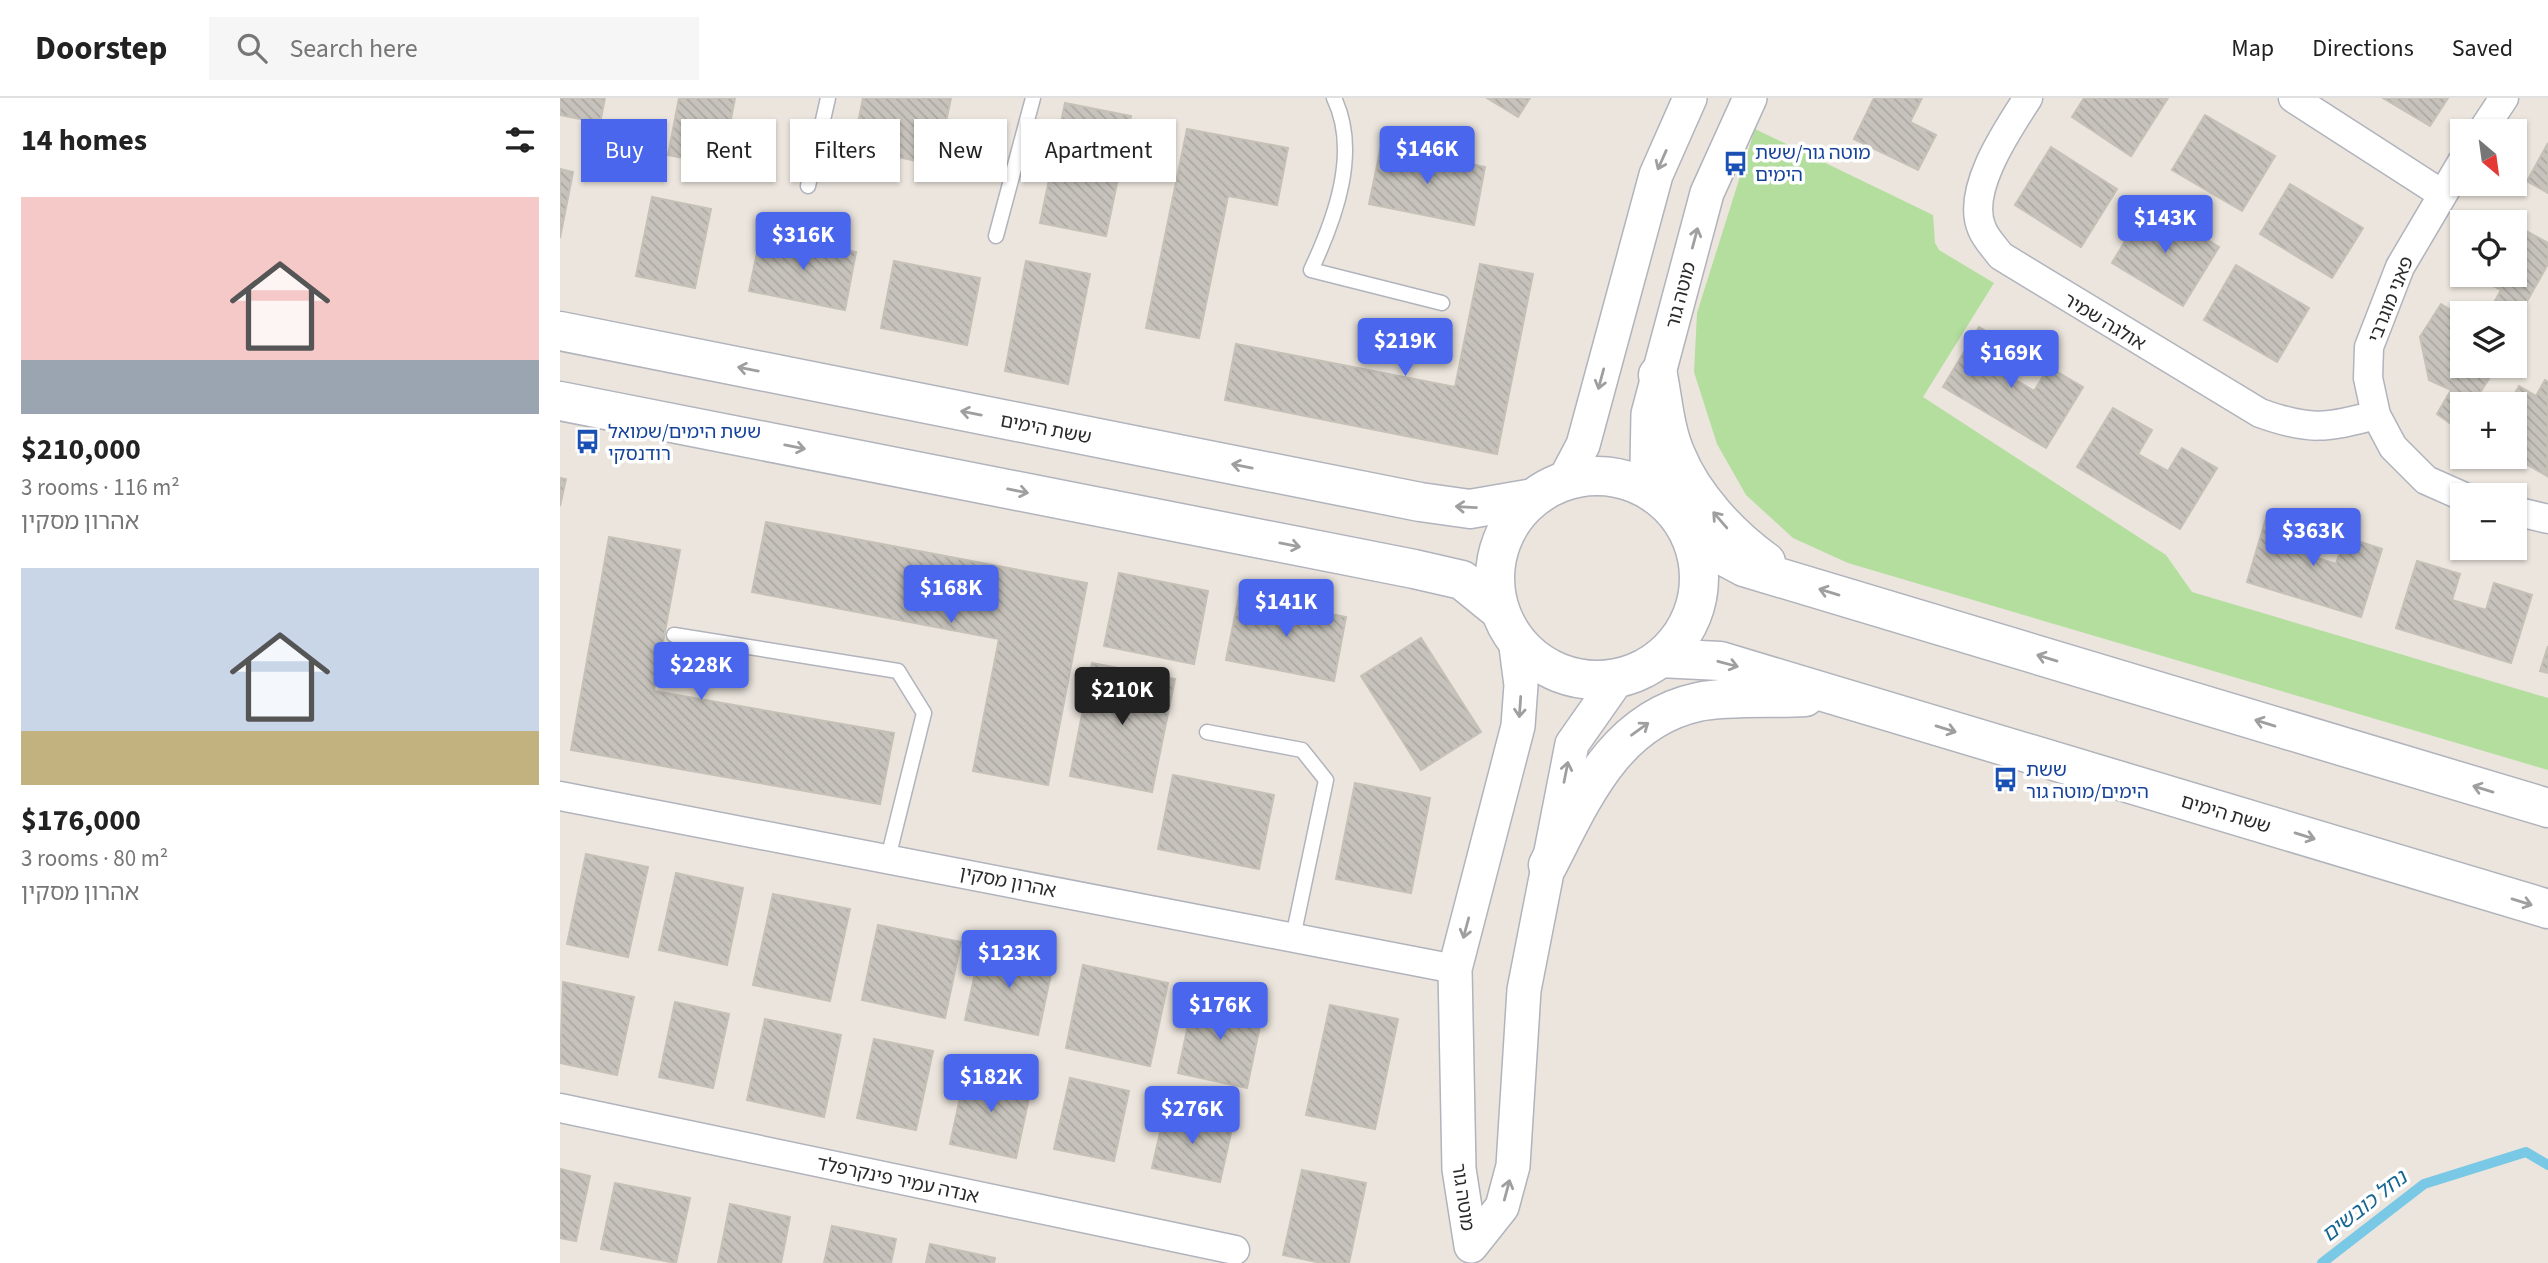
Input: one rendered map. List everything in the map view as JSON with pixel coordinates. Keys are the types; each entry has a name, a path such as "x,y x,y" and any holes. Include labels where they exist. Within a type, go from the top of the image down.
{"main road":[{"name":"ששת הימים","path":"560,331 1420,502 1470,509 1549,489"},
{"path":"1658,375 1676,455 1692,484 1747,549 1790,581"},
{"path":"560,401 1462,580 1507,625 1535,660 1561,673 1590,680 1619,677 1640,670 1660,658 1682,634 1696,603 1699,571 1692,539 1679,516 1661,497 1631,481 1598,475 1549,489 1512,521 1499,549 1494,580 1507,625"},
{"path":"1692,539 1744,567 2548,808"},
{"name":"ששת הימים","path":"1660,658 1720,661 2548,909"},
{"path":"1548,864 1596,773 1620,744 1653,720 1698,702 1836,696"}],"street":[{"path":"1549,489 1583,445 1656,175 1690,98"},
{"name":"מוטה גור","path":"1661,497 1647,466 1648,414 1707,193 1750,98"},
{"name":"אולגה שמיר","path":"2028,98 1993,152 1980,195 1981,228 2001,256 2260,413 2292,425 2327,428 2376,415"},
{"path":"2293,98 2442,194"},
{"path":"2490,119 2504,98"},
{"name":"פאני מוגרבי","path":"2450,181 2400,267 2370,347 2368,378 2376,415 2393,447 2426,480 2450,491"},
{"path":"2527,513 2548,519"},
{"name":"מוטה גור","path":"1507,625 1521,685 1518,726 1455,969 1459,1169 1471,1246 1502,1207 1513,1166 1524,990 1572,744 1619,677"},
{"name":"אהרון מסקין","path":"560,796 1455,969"},
{"name":"אנדה עמיר פינקרפלד","path":"560,1108 1236,1250"}],"lane":[{"path":"808,186 828,98"},
{"path":"996,236 1033,98"},
{"path":"1334,98 1345,121 1341,191 1325,240 1311,270 1442,303"},
{"path":"674,635 898,671 924,713 888,858"},
{"path":"1206,732 1302,750 1326,780 1293,937"}],"green space":[{"path":"1755,129 1933,215 1935,243 1939,250 1994,283 1923,397 2166,555 2192,592 2548,698 2548,770 1848,563 1793,538 1746,495 1717,444 1694,372 1697,313"}],"building":[{"path":"560,98 605,98 601,119 581,119 560,115"},
{"path":"679,98 735,98 731,119 681,119 681,158 668,155"},
{"path":"863,98 951,98 947,119 914,119 914,160 900,158 900,119 859,119"},
{"path":"1487,98 1530,98 1518,117"},
{"path":"1874,98 1922,98 1910,122 1936,135 1918,170 1854,139"},
{"path":"2084,98 2168,98 2131,156 2072,117"},
{"path":"2383,98 2448,98 2430,126"},
{"path":"1065,103 1131,116 1130,119 1062,119"},
{"path":"2205,115 2275,156 2242,211 2172,170"},
{"path":"1187,129 1288,148 1277,205 1228,196 1199,338 1146,328"},
{"path":"2548,143 2548,193 2527,181"},
{"path":"1381,146 1485,167 1474,225 1369,204"},
{"path":"2051,147 2117,189 2081,247 2015,205"},
{"path":"560,169 573,172 560,238"},
{"path":"1049,182 1117,182 1106,236 1040,223"},
{"path":"2290,184 2363,228 2332,278 2260,234"},
{"path":"652,197 711,209 695,288 636,276"},
{"path":"2148,203 2219,247 2183,306 2112,263"},
{"path":"2527,232 2548,243 2548,264 2527,301 2495,301 2501,290 2495,287 2527,287"},
{"path":"761,233 856,252 845,310 749,291"},
{"path":"894,261 980,278 967,345 881,328"},
{"path":"1026,261 1090,274 1068,384 1005,371"},
{"path":"1480,264 1533,274 1497,454 1225,400 1236,344 1455,387"},
{"path":"2236,265 2309,308 2277,362 2204,320"},
{"path":"2441,304 2450,310 2450,378 2489,378 2481,392 2450,392 2450,423 2437,414 2451,390 2429,380 2420,337"},
{"path":"1979,327 2018,350 2004,373 2034,391 2049,367 2083,387 2046,448 1943,387"},
{"path":"2545,380 2548,382 2547,476 2527,464 2527,392 2516,392 2519,386 2536,396"},
{"path":"2113,408 2152,430 2138,454 2168,471 2182,448 2217,468 2180,529 2077,467"},
{"path":"560,478 566,479 560,506"},
{"path":"2267,515 2310,528 2302,553 2336,564 2345,537 2382,549 2361,617 2247,582"},
{"path":"766,522 1087,583 1048,785 973,771 999,639 752,592"},
{"path":"609,537 680,550 654,691 894,733 880,804 571,750"},
{"path":"2417,561 2460,574 2452,600 2486,610 2494,583 2532,595 2511,663 2396,628"},
{"path":"1119,573 1208,591 1194,664 1104,646"},
{"path":"1239,596 1346,617 1334,681 1226,660"},
{"path":"1421,638 1481,732 1421,770 1361,676"},
{"path":"2548,646 2548,673 2540,671"},
{"path":"1092,663 1175,679 1152,792 1070,776"},
{"path":"1173,775 1274,795 1259,869 1158,849"},
{"path":"1355,783 1430,798 1411,893 1336,879"},
{"path":"586,854 648,867 628,957 567,944"},
{"path":"676,873 743,888 727,965 659,950"},
{"path":"773,894 850,909 830,1001 753,985"},
{"path":"878,925 961,942 945,1018 862,1000"},
{"path":"981,945 1054,960 1038,1035 965,1020"},
{"path":"1083,965 1168,983 1150,1066 1066,1048"},
{"path":"563,982 634,997 617,1075 560,1063"},
{"path":"1194,996 1263,1011 1247,1088 1178,1073"},
{"path":"675,1002 729,1014 713,1088 659,1077"},
{"path":"1330,1005 1398,1019 1375,1129 1306,1115"},
{"path":"765,1019 841,1035 824,1117 747,1100"},
{"path":"874,1039 933,1051 916,1130 857,1118"},
{"path":"966,1070 1032,1084 1016,1158 950,1144"},
{"path":"1070,1078 1129,1091 1114,1161 1054,1149"},
{"path":"1165,1110 1233,1124 1220,1182 1152,1168"},
{"path":"560,1169 590,1176 576,1241 560,1238"},
{"path":"1302,1170 1366,1183 1349,1263 1322,1263 1283,1255"},
{"path":"615,1183 690,1198 676,1263 601,1249"},
{"path":"730,1204 790,1217 781,1263 718,1263"},
{"path":"832,1226 896,1239 891,1263 824,1263"},
{"path":"930,1244 995,1258 994,1263 926,1263"}],"waterway":[{"name":"נחל כובשים","path":"2322,1263 2424,1184 2526,1152 2548,1165"}],"place":[{"name":"מוטה גור/ששת הימים","path":"1735,163"},
{"name":"ששת הימים/שמואל רודנסקי","path":"588,442"},
{"name":"ששת הימים/מוטה גור","path":"2006,780"}]}
